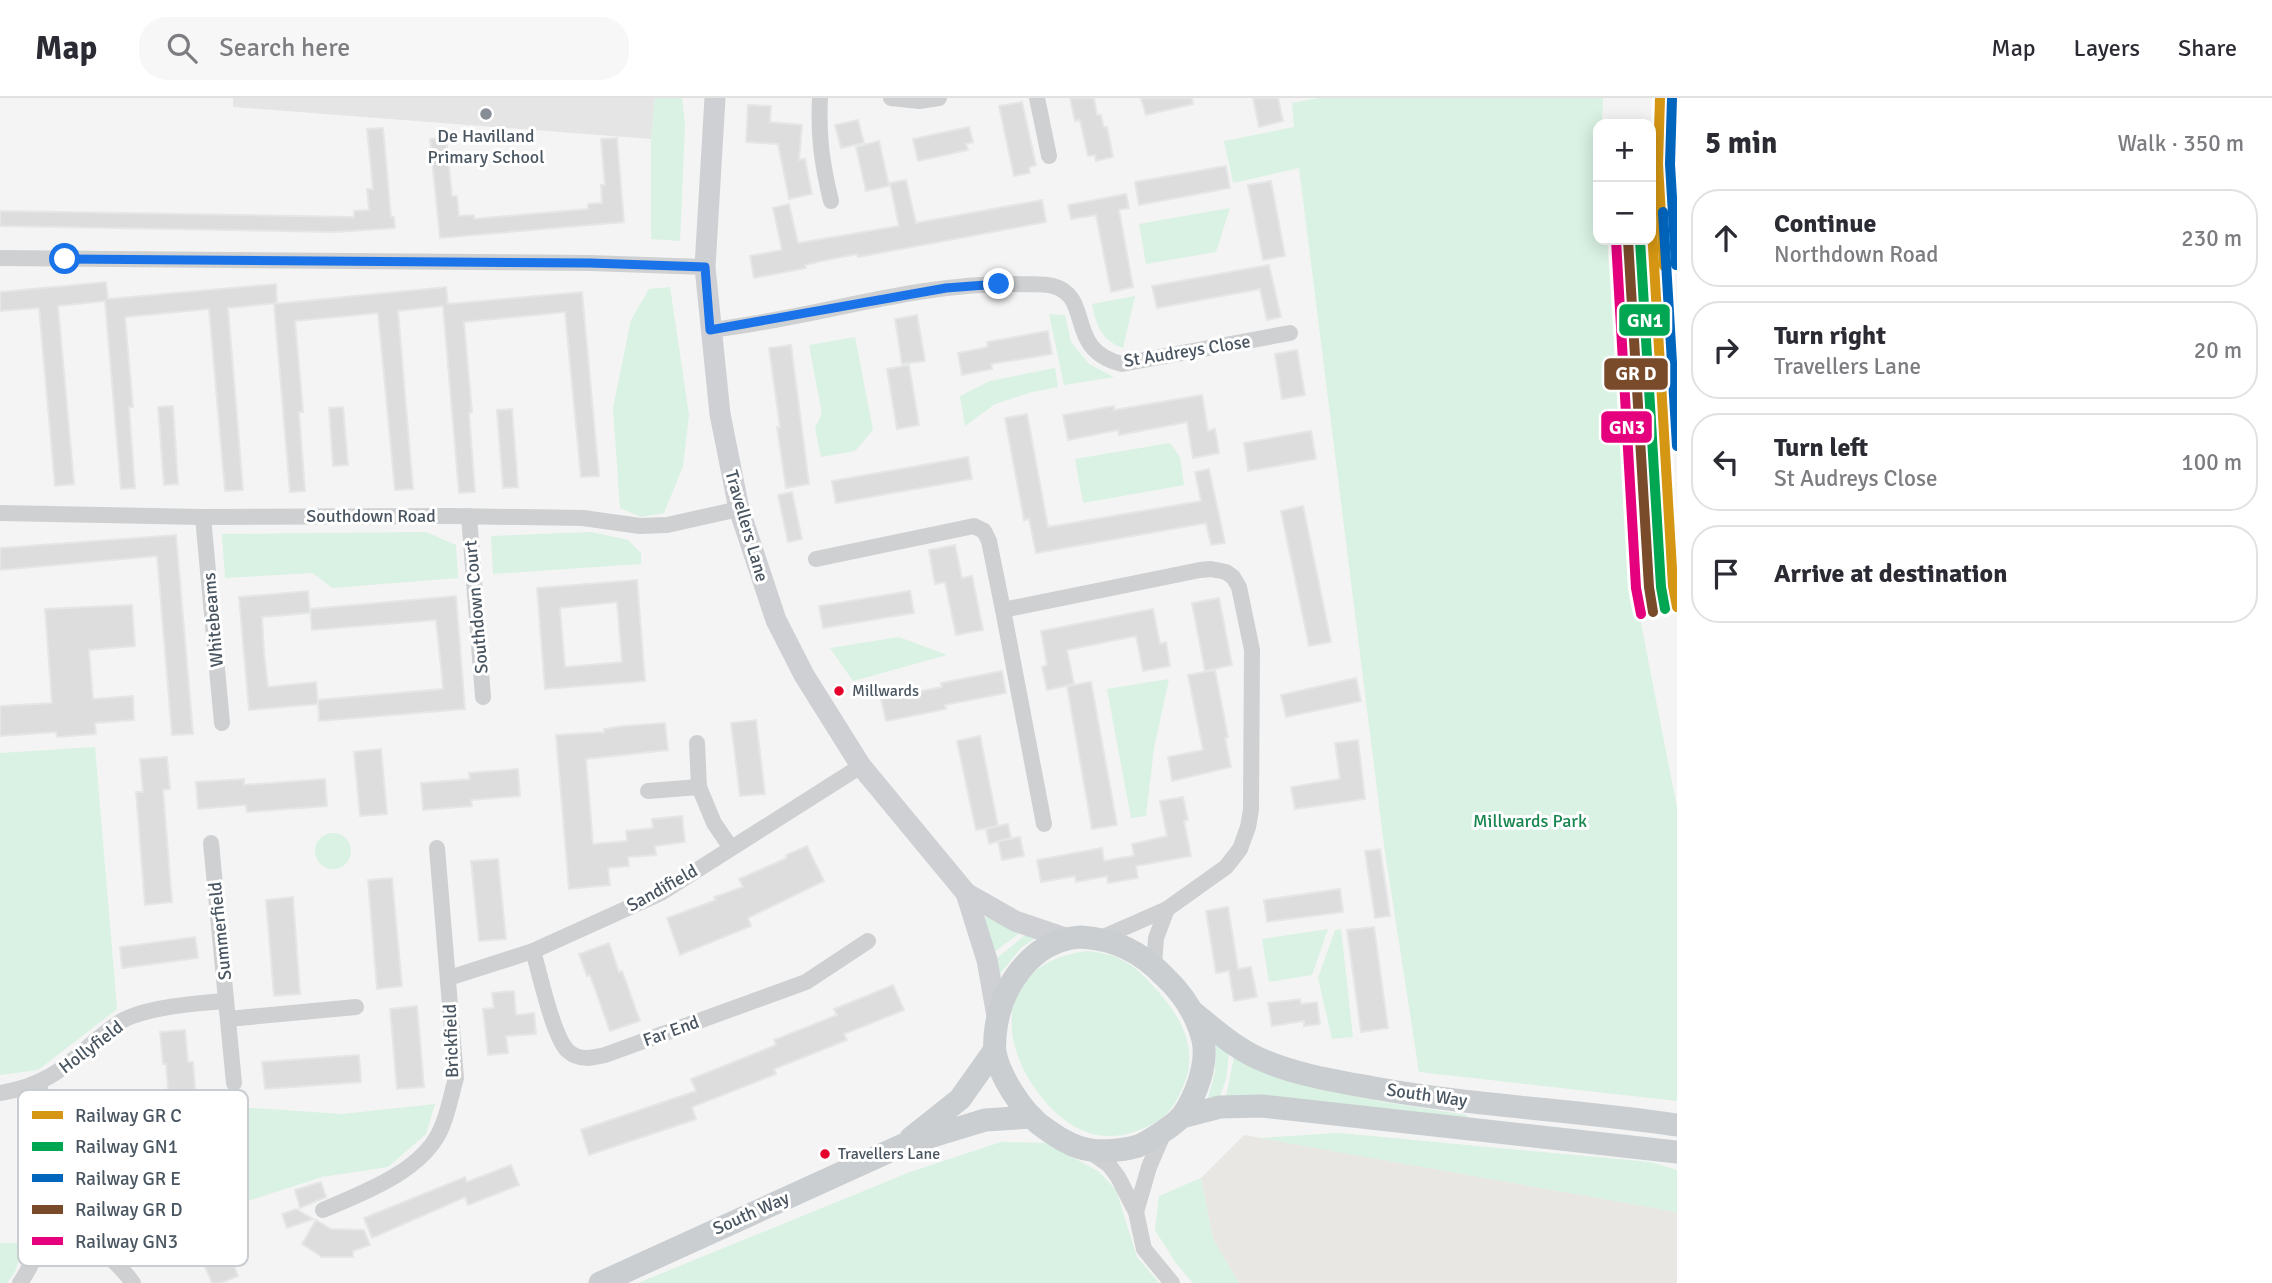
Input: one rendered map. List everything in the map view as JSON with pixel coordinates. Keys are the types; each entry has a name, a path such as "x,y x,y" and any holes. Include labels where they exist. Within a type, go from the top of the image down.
{"main road":[{"path":"1065,938 1101,938 1128,947 1154,966 1194,1013 1203,1042 1203,1064 1197,1085 1173,1123 1139,1146 1089,1150 1057,1138 1032,1117 1010,1088 994,1051 997,1016 1007,992 1023,966 1043,949 1065,938"},
{"name":"South Way","path":"1194,1013 1241,1049 1259,1059 1328,1079 1434,1098 1677,1125"},
{"name":"South Way","path":"903,1145 960,1098 994,1051"},
{"name":"South Way","path":"1173,1123 1220,1107 1262,1106 1677,1152"},
{"name":"South Way","path":"600,1283 903,1145 985,1120 1032,1117"}],"street":[{"name":"Travellers Lane","path":"715,98 705,267 710,330 720,414 739,509 776,620 804,676 860,766 966,893 1015,920 1065,938"},
{"path":"820,98 818,135 821,163 831,201"},
{"path":"891,98 919,101 939,98"},
{"path":"1037,98 1049,156"},
{"path":"0,258 590,263 705,267"},
{"name":"St Audreys Close","path":"710,330 946,288 999,284 1052,285 1068,292 1078,312 1082,332 1093,349 1108,360 1122,364 1290,333"},
{"name":"Southdown Road","path":"0,513 203,517 583,518 640,526 667,525 739,509"},
{"name":"Southdown Court","path":"468,516 483,697"},
{"name":"Whitebeams","path":"203,517 222,723"},
{"path":"816,559 974,526 984,531 989,541 1044,824"},
{"path":"1003,610 1200,570 1226,572 1239,587 1252,650 1253,734 1251,810 1240,849 1226,867 1167,909 1101,938"},
{"path":"697,743 699,787 714,823 731,848"},
{"name":"Sandifield","path":"449,978 533,951 661,893 860,766"},
{"path":"648,791 699,787"},
{"name":"Summerfield","path":"211,843 234,1083"},
{"name":"Brickfield","path":"323,1210 369,1190 404,1170 425,1151 440,1132 456,1078 437,848"},
{"name":"Travellers Lane","path":"966,893 987,960 997,1016"},
{"path":"1154,966 1156,938 1167,909"},
{"name":"Far End","path":"533,951 559,1040 569,1053 587,1059 605,1055 806,982 868,941"},
{"name":"Hollyfield","path":"0,1093 38,1084 64,1069 122,1021 166,1007 226,1001"},
{"path":"228,1019 356,1007"},
{"path":"38,1084 40,1090"},
{"path":"1136,1212 1149,1167 1173,1123"},
{"path":"1089,1150 1109,1165 1118,1177 1136,1212 1144,1249 1172,1283"},
{"path":"20,1283 29,1266"},
{"path":"120,1266 133,1283"}],"shaded area":[{"name":"De Havilland Primary School","path":"233,98 655,98 651,139 233,107"},
{"path":"1244,1135 1677,1212 1677,1283 1239,1283 1213,1239 1201,1178"}],"green space":[{"path":"655,98 682,98 685,125 680,241 651,239 651,139"},
{"name":"Millwards Park","path":"1318,98 1603,98 1602,119 1593,119 1593,245 1607,245 1631,572 1677,808 1677,1101 1419,1072 1384,845 1299,168 1233,183 1224,141 1294,127 1292,103"},
{"path":"1230,208 1216,252 1146,264 1139,224"},
{"path":"670,287 689,415 683,466 664,513 641,517 620,508 613,408 631,320 649,289"},
{"path":"1135,296 1123,348 1109,341 1101,331 1092,304"},
{"path":"1049,314 1065,315 1071,342 1089,364 1114,377 1064,385"},
{"path":"855,337 873,430 855,451 821,457 815,428 822,414 809,345"},
{"path":"1055,368 1058,387 995,404 965,426 960,396 990,381"},
{"path":"1170,443 1180,457 1184,485 1083,503 1075,459"},
{"path":"426,532 456,545 458,578 332,588 313,573 225,578 222,534"},
{"path":"591,532 628,540 641,553 641,564 493,574 491,536"},
{"path":"899,637 947,655 853,681 830,648"},
{"path":"1169,679 1154,748 1146,816 1131,818 1107,689"},
{"path":"95,747 117,1009 38,1070 0,1075 0,753"},
{"path":"333,833 345,839 351,851 345,863 333,869 321,863 315,851 321,839"},
{"path":"990,914 1021,932 993,953 980,920"},
{"path":"1328,929 1312,975 1269,982 1262,939"},
{"path":"1341,929 1353,1037 1332,1039 1318,978 1335,930"},
{"path":"1025,935 1037,937 1022,947 999,975 995,960"},
{"path":"1088,951 1120,959 1143,975 1179,1020 1188,1047 1187,1075 1172,1108 1156,1122 1122,1135 1090,1133 1062,1118 1037,1091 1023,1068 1014,1044 1011,1022 1015,1002 1024,983 1039,968 1060,957"},
{"path":"1216,1045 1229,1053 1226,1079 1220,1096 1208,1098 1215,1072"},
{"path":"1234,1057 1316,1088 1467,1115 1467,1119 1226,1097"},
{"path":"435,1104 426,1134 388,1167 322,1177 248,1201 248,1108 342,1114"},
{"path":"1339,1133 1650,1162 1677,1170 1677,1212 1259,1138"},
{"path":"1001,1142 1046,1143 1098,1171 1116,1190 1137,1257 1159,1283 638,1283 910,1172"},
{"path":"1201,1178 1213,1239 1239,1283 1193,1283 1176,1263 1155,1230 1159,1196"},
{"path":"0,1243 18,1243 15,1272 7,1283 0,1283"}],"building":[{"path":"1070,98 1094,98 1097,115 1101,115 1104,128 1107,127 1113,157 1096,161 1095,155 1088,156 1080,120 1075,121"},
{"path":"1141,98 1192,98 1193,104 1146,115"},
{"path":"1253,98 1278,98 1283,121 1259,127"},
{"path":"1022,102 1036,165 1029,167 1030,173 1014,176 999,106"},
{"path":"748,105 771,106 770,122 802,125 799,160 805,159 812,194 789,199 778,144 746,142"},
{"path":"858,120 864,143 841,148 835,125"},
{"path":"969,127 973,142 966,144 968,150 918,161 913,139"},
{"path":"383,128 391,217 394,217 395,228 335,232 0,226 0,211 354,217 354,211 369,210 367,189 373,189 367,129"},
{"path":"446,137 452,196 457,196 459,216 474,215 474,219 588,209 588,204 602,203 601,185 605,185 601,139 617,138 624,222 440,238 430,139"},
{"path":"879,141 889,186 866,191 856,147"},
{"path":"1226,166 1230,188 1139,205 1135,182"},
{"path":"906,180 916,223 1042,200 1046,222 858,257 857,254 754,278 750,256 782,250 773,208 789,204 798,243 899,226 890,183"},
{"path":"1271,181 1285,256 1263,260 1248,185"},
{"path":"1126,194 1129,208 1119,210 1133,287 1111,292 1096,215 1071,219 1068,205"},
{"path":"1269,265 1281,317 1267,320 1260,289 1157,308 1152,286"},
{"path":"106,282 108,299 276,284 277,303 228,308 243,490 225,491 209,309 125,317 133,407 129,407 135,488 121,489 105,301 58,306 74,484 55,486 39,308 0,311 0,292"},
{"path":"446,287 448,304 582,292 599,476 581,477 565,312 464,322 472,412 469,413 475,492 459,493 443,306 398,311 413,489 395,490 378,313 295,321 303,412 299,412 305,491 290,492 274,304"},
{"path":"917,315 925,361 902,364 895,319"},
{"path":"1048,331 1052,354 991,364 992,369 962,375 958,353 988,347 987,342"},
{"path":"791,345 809,484 786,488 769,348"},
{"path":"1297,350 1305,395 1282,399 1275,354"},
{"path":"909,365 919,425 897,429 887,369"},
{"path":"1202,395 1208,431 1215,429 1219,453 1193,458 1187,422 1119,435 1118,430 1068,440 1063,415 1114,406 1114,410"},
{"path":"173,406 178,484 164,485 158,407"},
{"path":"343,407 348,465 333,466 329,408"},
{"path":"512,409 518,487 503,488 497,410"},
{"path":"1027,414 1048,527 1201,501 1195,472 1209,469 1225,543 1211,545 1206,523 1036,553 1029,519 1024,520 1005,418"},
{"path":"1311,431 1316,459 1248,471 1244,443"},
{"path":"968,457 972,479 836,503 832,481"},
{"path":"792,492 802,539 788,542 778,495"},
{"path":"1303,506 1331,642 1309,646 1281,511"},
{"path":"176,535 193,734 172,735 157,556 0,570 0,548"},
{"path":"955,545 962,578 972,576 983,630 956,635 945,582 935,584 929,550"},
{"path":"637,580 645,681 545,689 537,588","holes":["617,602 622,662 565,667 560,608"]},
{"path":"308,591 310,613 262,617 264,653 268,687 316,682 318,704 249,710 239,597"},
{"path":"910,591 914,613 823,628 819,606"},
{"path":"456,596 465,709 319,721 318,700 443,689 436,620 312,630 310,609"},
{"path":"1219,598 1232,665 1205,671 1192,603"},
{"path":"132,605 135,646 89,650 93,699 133,696 134,720 95,723 96,734 57,737 56,732 0,736 0,706 52,703 45,609"},
{"path":"1153,609 1160,644 1166,642 1170,666 1143,671 1136,636 1067,650 1074,684 1047,690 1042,667 1047,665 1041,631"},
{"path":"1215,670 1231,767 1172,781 1168,757 1203,750 1188,675"},
{"path":"1002,671 1006,693 945,705 946,709 886,721 881,699"},
{"path":"1356,678 1361,701 1286,717 1281,695"},
{"path":"1091,682 1117,825 1092,829 1067,686"},
{"path":"756,720 765,794 740,796 731,723"},
{"path":"665,723 668,750 586,759 593,844 627,841 626,831 653,828 652,819 682,816 685,842 655,846 656,855 628,857 629,866 608,868 610,885 569,889 556,735 604,732 604,729 624,726"},
{"path":"980,736 998,826 976,830 957,741"},
{"path":"1358,740 1365,799 1295,809 1291,787 1340,779 1335,743"},
{"path":"381,749 387,814 360,816 354,752"},
{"path":"167,757 170,789 163,790 172,902 145,905 136,792 143,792 140,759"},
{"path":"518,769 520,796 471,800 472,806 423,810 421,783 470,779 469,773"},
{"path":"244,779 244,785 325,779 327,806 247,812 246,805 198,809 196,782"},
{"path":"1183,797 1188,820 1184,821 1191,856 1136,866 1138,878 1108,883 1107,876 1076,882 1075,876 1041,882 1037,860 1102,848 1104,861 1134,856 1132,844 1167,836 1160,801"},
{"path":"1008,824 1011,838 999,841 1020,837 1024,856 1002,860 998,841 989,844 986,829"},
{"path":"807,846 824,881 748,918 751,926 680,955 667,918 743,887 739,879"},
{"path":"1380,849 1390,916 1375,918 1365,851"},
{"path":"498,859 506,939 479,941 471,861"},
{"path":"392,878 402,986 377,989 368,880"},
{"path":"1340,889 1343,912 1267,922 1264,900"},
{"path":"293,897 300,994 274,996 266,900"},
{"path":"1228,907 1238,969 1251,967 1257,997 1234,1001 1229,971 1216,973 1206,911"},
{"path":"1374,927 1388,1028 1361,1032 1347,930"},
{"path":"195,937 198,958 122,968 120,947"},
{"path":"609,943 640,1021 610,1031 590,975 587,976 579,954"},
{"path":"893,985 904,1010 844,1034 847,1040 774,1069 776,1074 692,1107 696,1119 589,1155 581,1130 696,1091 691,1079 776,1045 774,1040 837,1015 834,1009"},
{"path":"514,991 516,1015 534,1013 536,1034 506,1036 508,1053 488,1055 483,1009 494,1008 492,993"},
{"path":"1300,999 1301,1004 1317,1002 1320,1024 1304,1026 1304,1021 1272,1026 1268,1003"},
{"path":"417,1006 424,1087 397,1089 390,1009"},
{"path":"185,1030 188,1062 193,1062 195,1090 168,1090 160,1032"},
{"path":"359,1055 361,1082 265,1089 262,1062"},
{"path":"511,1165 519,1185 468,1205 465,1197 372,1238 364,1218 465,1177 467,1182"},
{"path":"321,1182 326,1197 300,1208 295,1190"},
{"path":"296,1209 313,1219 287,1228 282,1214"},
{"path":"316,1220 331,1229 364,1230 370,1245 353,1251 353,1257 322,1257 302,1244"},
{"path":"205,1266 234,1266 238,1276 221,1283 212,1283"}],"transit line":[{"path":"1660,98 1658,164 1664,266"},
{"path":"1672,98 1670,164 1676,265"},
{"path":"1663,212 1677,446"},
{"path":"1628,245 1649,587 1653,612"},
{"path":"1653,245 1673,586 1677,607"}],"rail line":[{"name":"GN3","path":"1616,245 1636,588 1641,614"},
{"name":"GN1","path":"1640,245 1661,587 1665,609"}],"place":[{"name":"De Havilland Primary School","path":"486,114"},
{"name":"Millwards","path":"839,691"},
{"name":"Travellers Lane","path":"825,1154"}],"route":[{"path":"65,259 590,263 705,267 710,330 946,288 999,284"}]}
